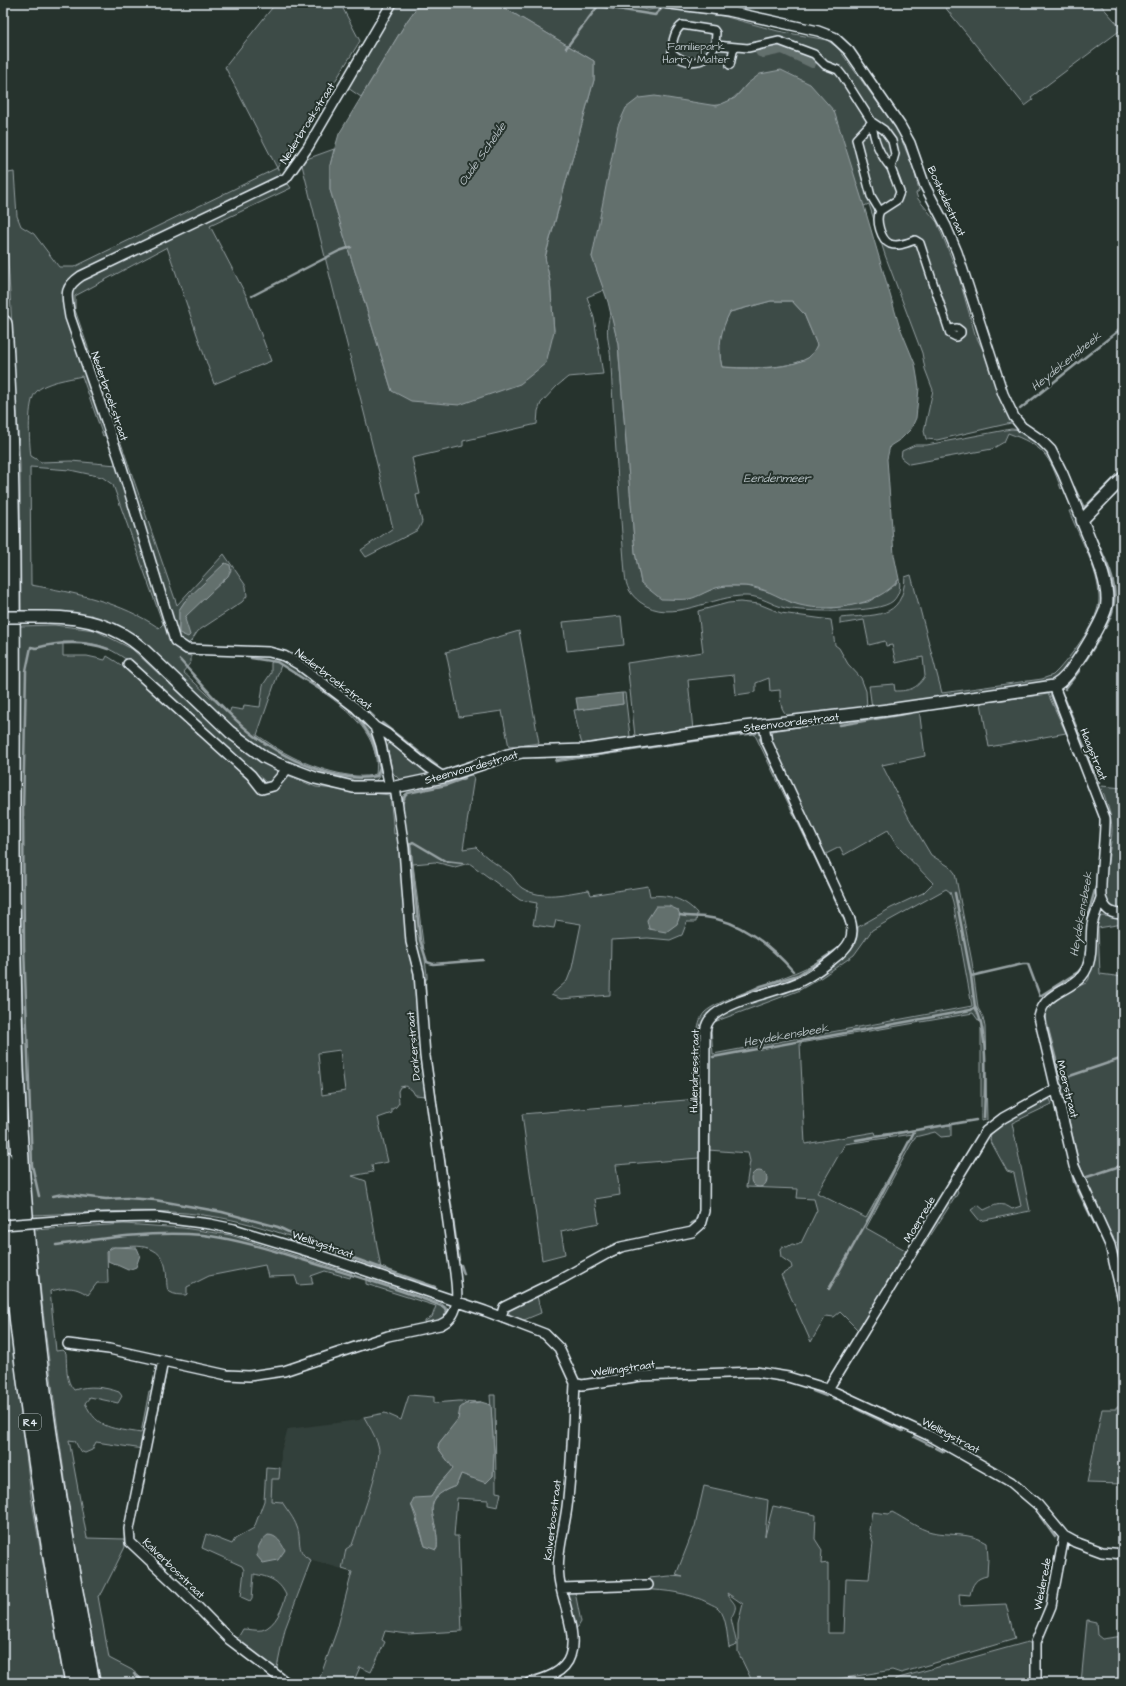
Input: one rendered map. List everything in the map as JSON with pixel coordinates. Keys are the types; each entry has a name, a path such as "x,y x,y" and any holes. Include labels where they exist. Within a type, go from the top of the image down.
{"highway":[{"name":"R4","path":"3,324 10,520 11,889 14,1040 24,1225 44,1405 69,1563 91,1683"},
{"name":"R4","path":"3,1159 10,1244 38,1479 74,1683"}],"street":[{"name":"Nederbroekstraat","path":"392,3 312,140 286,178 81,276 72,282 66,292 70,317 119,458 175,641 187,649 269,652 284,656 298,664 356,708 375,726 443,777"},
{"name":"Bosheidestraat","path":"662,3 728,11 818,31 834,37 849,51 900,125 910,143 925,186 946,226 957,252 1003,394 1014,417 1022,427 1051,450 1063,474 1082,520"},
{"path":"682,25 714,30 716,33 715,45 711,55 698,62 680,58 672,53 675,34 678,28 682,25"},
{"path":"715,45 748,48 779,41 814,54 825,65 838,70 872,122 875,137 883,159 891,168 900,192 896,200 880,211 877,220 886,241 897,245 915,240 920,243 949,329"},
{"path":"730,65 734,47"},
{"path":"872,122 884,130 892,141 895,154 891,168"},
{"path":"872,122 856,138 871,196 880,211"},
{"path":"1054,686 1064,678 1092,638 1106,606 1107,594 1104,581 1082,520 1123,478"},
{"name":"Steenvoordestraat","path":"3,617 64,618 92,622 130,638 230,732 264,757 288,768 336,784 352,787 392,788 443,777 508,755 522,752 585,750 764,725 895,709 1054,686"},
{"path":"128,664 251,775 262,789 273,786 288,768"},
{"name":"Haagstraat","path":"1054,686 1105,818 1106,834 1101,898"},
{"name":"Hullendriesstraat","path":"501,1317 504,1307 508,1304 546,1287 621,1247 681,1235 697,1229 702,1222 704,1211 705,1031 707,1023 720,1011 765,992 798,982 842,953 851,940 853,933 849,917 767,742 764,725"},
{"name":"Donkerstraat","path":"375,726 392,788 404,849 411,942 419,973 425,1056 458,1302"},
{"path":"1101,898 1108,911 1113,914 1123,914"},
{"name":"Moerstraat","path":"1101,898 1092,924 1090,960 1086,970 1074,982 1048,998 1040,1011 1039,1017 1042,1036 1057,1088 1074,1166 1110,1245 1123,1300"},
{"name":"Moerrede","path":"828,1389 986,1131 1003,1118 1057,1088"},
{"name":"Wellingstraat","path":"3,1225 97,1218 161,1218 210,1224 234,1229 297,1248 458,1302 545,1334 559,1348 575,1383 582,1385 641,1376 756,1372 788,1377 828,1389 932,1438 1011,1482 1038,1505 1064,1536 1088,1548 1102,1552 1123,1554"},
{"path":"68,1344 109,1349 226,1375 268,1375 305,1365 388,1336 440,1325 446,1322 453,1314 458,1302"},
{"name":"Kalverbosstraat","path":"163,1361 129,1529 130,1542 179,1588 230,1640 287,1683"},
{"name":"Kalverbosstraat","path":"529,1683 557,1672 567,1663 570,1655 571,1635 561,1588 559,1554 567,1507 575,1383"},
{"name":"Weiderede","path":"1036,1683 1036,1642 1052,1606 1064,1536"},
{"path":"561,1588 648,1585"}],"shaded area":[{"path":"364,1417 379,1446 378,1456 371,1489 352,1546 345,1549 342,1569 309,1559 302,1553 299,1545 298,1528 289,1515 271,1501 272,1479 280,1479 281,1451 288,1429 359,1420"}],"green space":[{"path":"276,3 340,3 360,41 329,91 277,168 225,67"},
{"path":"396,3 420,3 407,21 361,97 348,88"},
{"name":"Familiepark Harry Malter","path":"496,3 611,3 648,10 663,8 723,16 778,31 827,40 838,48 898,131 914,170 919,191 916,193 918,199 937,222 958,274 975,334 987,358 1011,423 937,440 926,439 924,431 933,390 925,369 922,353 885,255 869,204 864,206 747,84 731,100 715,105 700,105 592,256 604,290 587,297 594,318 603,374 568,377 541,403 538,411 537,424 463,441 463,446 412,458 420,494 416,495 422,522 418,530 366,557 361,550 393,528 301,161 334,149 330,166 330,190 392,391 554,331 550,281 545,258 594,80 594,61"},
{"path":"947,3 1099,3 1122,29 1031,97 1033,100 1025,106 944,6"},
{"path":"277,168 291,188 210,226 247,297 271,361 214,384 167,247 75,296 75,310 177,605 224,554 246,586 247,596 242,602 198,631 188,644 178,639 112,433 103,436 82,376 51,383 36,392 31,404 30,413 29,432 31,456 41,462 71,461 117,465 174,645 184,654 191,656 191,662 183,672 229,714 231,708 243,710 244,705 260,707 263,685 271,673 271,663 275,658 289,664 347,706 363,719 371,730 382,768 378,778 374,782 354,782 336,779 289,764 259,748 224,721 136,635 124,629 48,612 21,611 20,465 3,174 14,172 17,216 21,226 34,234 59,267 74,267","holes":["30,467 70,470 102,477 113,485 163,624 159,628 129,611 114,605 65,591 31,585","228,576 190,611 186,616 179,633 179,610 185,601","281,665 329,696 359,723 369,738 375,755 376,774 356,776 332,772 308,764 285,753 257,735"]},
{"path":"771,301 792,301 804,314 817,345 812,354 808,358 789,365 754,368 722,367 720,359 720,339 730,312"},
{"path":"611,312 618,344 635,552 641,583 689,599 720,586 747,586 776,594 792,603 832,608 868,602 895,585 899,579 899,591 893,601 873,608 824,611 785,608 757,597 747,596 720,599 693,607 665,611 652,609 640,602 634,596 626,583 625,574 615,444 611,358 607,333"},
{"path":"1011,429 1022,431 1031,435 1039,442 1046,450 1065,487 1061,489 1053,467 1037,447 1008,433 1004,442 992,449 909,464 901,458 902,451 915,445 927,445"},
{"path":"1073,510 1098,574 1102,599 1101,609 1095,624 1061,674 1052,681 872,708 869,686 894,684 895,691 916,686 925,676 923,657 896,663 892,645 886,646 885,641 869,645 864,620 840,624 840,618 875,615 893,608 899,601 903,591 905,577 911,575 942,693 1042,679 1053,675 1085,635 1095,616 1099,598 1096,576 1069,511"},
{"path":"740,602 759,604 781,613 831,620 835,645 839,648 848,664 861,678 866,691 867,708 791,718 787,716 783,709 780,690 770,691 769,678 756,683 756,692 736,695 734,675 688,680 693,730 643,738 640,735 635,736 627,663 703,652 698,611 728,603"},
{"path":"621,616 624,645 567,651 563,622"},
{"path":"54,625 95,630 132,649 217,728 247,750 285,774 316,787 390,795 394,834 404,831 401,801 405,794 471,775 474,777 463,849 476,847 510,874 522,888 530,892 546,895 589,890 591,895 648,886 650,896 676,898 687,904 697,913 696,922 687,922 682,935 670,940 648,938 611,940 610,995 561,999 551,995 567,981 572,968 581,924 556,920 554,928 533,925 537,903 520,900 469,863 455,867 435,862 413,864 427,975 427,979 423,979 413,967 425,1096 415,1095 412,1090 405,1086 400,1087 398,1091 399,1103 392,1109 392,1113 378,1118 388,1162 372,1165 373,1172 352,1176 366,1181 381,1269 275,1231 210,1216 188,1213 144,1211 32,1215 22,994 19,773 20,626","holes":["63,642 87,643 104,647 130,662 140,669 268,784 251,783 175,710 126,668 107,656 105,660 87,656 63,656","340,1050 345,1091 322,1095 318,1053"]},
{"path":"519,631 539,743 509,747 502,711 459,717 446,652"},
{"path":"622,693 625,693 630,736 627,738 582,744 574,710 623,704"},
{"path":"1048,694 1066,733 989,747 981,703"},
{"path":"919,709 925,756 882,765 909,818 931,855 950,867 955,873 972,962 978,1008 983,1017 985,1027 987,1120 981,1121 981,1024 973,1013 800,1043 805,1144 875,1132 876,1135 951,1125 951,1136 941,1137 935,1132 915,1137 866,1228 907,1251 858,1330 840,1312 834,1317 826,1316 811,1342 781,1275 792,1268 791,1264 781,1257 780,1249 782,1246 787,1247 792,1244 797,1245 801,1243 817,1210 814,1199 797,1198 798,1189 746,1187 750,1161 748,1153 708,1150 707,1034 712,1020 811,976 845,956 854,945 858,927 891,908 923,893 933,883 898,847 888,830 844,855 840,847 824,855 778,759 770,737 772,731","holes":["946,889 950,892 953,902 972,1006 713,1054 711,1028 714,1022 798,991 822,977 854,955 872,930","913,1134 866,1218 817,1193 845,1144"]},
{"path":"759,730 850,928 843,947 803,976 708,1017 703,1099 699,1099 699,1158 616,1165 620,1195 595,1199 599,1223 561,1231 565,1254 542,1260 522,1114 698,1099 697,1035 698,1026 703,1014 718,1004 810,966 830,955 843,943 848,930 843,916 754,733 555,762 558,755"},
{"path":"389,743 392,743 432,776 400,780 393,773 387,747"},
{"path":"1101,786 1123,788 1123,912 1117,911 1110,907 1105,898 1112,824"},
{"path":"1100,916 1123,917 1123,924 1098,928 1100,974 1123,977 1123,1249 1120,1249 1092,1200 1083,1179 1043,1011 1070,990 1086,983 1089,979 1094,923"},
{"path":"1050,1099 1052,1104 1012,1123 1030,1211 980,1221 971,1210 978,1205 984,1210 1001,1204 1012,1209 1021,1206 1014,1173 1007,1171 990,1140 991,1134 1007,1121"},
{"path":"956,1188 958,1193 923,1247 920,1246"},
{"path":"124,1224 183,1228 230,1235 352,1273 350,1278 325,1271 311,1276 313,1284 298,1285 295,1276 268,1277 265,1265 209,1276 187,1287 186,1295 178,1295 170,1292 168,1289 163,1261 153,1250 138,1246 111,1247 107,1251 108,1283 97,1283 88,1295 78,1290 69,1288 50,1291 56,1351 63,1350 66,1353 67,1373 71,1386 74,1390 91,1387 108,1389 119,1392 122,1396 118,1403 90,1397 85,1403 95,1418 107,1426 141,1433 149,1391 155,1392 143,1449 96,1442 92,1450 85,1453 80,1451 75,1441 69,1440 87,1538 124,1539 125,1547 102,1593 98,1596 109,1658 132,1670 147,1683 101,1683 70,1514 54,1401 34,1230"},
{"path":"3,1269 7,1315 9,1315 31,1496 64,1683 3,1683"},
{"path":"366,1278 442,1304 449,1310 449,1313 439,1320 425,1324 425,1321 432,1317 436,1306 366,1284"},
{"path":"533,1296 537,1296 541,1313 524,1320 510,1316 508,1310"},
{"path":"409,1395 434,1397 434,1403 459,1401 481,1402 465,1404 456,1424 439,1443 438,1448 454,1468 440,1483 431,1497 411,1504 425,1546 437,1548 437,1537 432,1511 436,1497 444,1491 456,1486 461,1474 465,1474 471,1478 493,1476 494,1451 490,1395 495,1395 496,1492 501,1493 498,1507 488,1505 488,1500 457,1498 454,1536 458,1536 462,1631 408,1634 385,1631 382,1640 385,1642 371,1672 360,1667 353,1683 318,1683 337,1630 352,1572 342,1569 346,1549 352,1545 370,1494 379,1453 374,1434 364,1417 385,1413 401,1420"},
{"path":"1116,1407 1123,1407 1123,1484 1087,1483 1102,1409 1116,1409"},
{"path":"266,1467 280,1468 279,1479 272,1479 271,1501 282,1502 296,1524 303,1554 311,1560 285,1629 277,1668 273,1667 236,1641 243,1629 262,1630 271,1625 278,1616 283,1605 286,1595 283,1590 273,1580 254,1574 252,1598 250,1601 241,1597 244,1570 242,1566 202,1548 206,1534 232,1544 235,1539 254,1528 264,1501"},
{"path":"704,1486 768,1500 765,1536 773,1506 816,1515 815,1539 822,1550 821,1564 828,1563 828,1633 844,1633 846,1578 869,1579 873,1542 869,1530 872,1512 889,1514 892,1512 927,1531 974,1537 987,1543 987,1576 980,1578 975,1582 970,1595 959,1594 960,1606 1006,1604 1015,1639 901,1673 892,1670 815,1683 753,1683 738,1652 738,1624 743,1604 727,1593 735,1604 734,1613 731,1618 737,1645 729,1648 724,1617 716,1606 694,1597 661,1590 575,1592 581,1622 578,1627 572,1629 564,1591 649,1587 649,1578 670,1576 683,1577 676,1575 695,1526"},
{"path":"1087,1620 1096,1622 1097,1635 1102,1639 1123,1636 1123,1683 1081,1683"},
{"path":"1028,1642 1033,1645 1033,1683 895,1683 895,1679"}],"water":[{"path":"420,3 496,3 594,61 594,80 545,257 550,281 554,331 546,363 520,384 459,405 411,401 392,391 330,190 330,165 339,134 407,21"},
{"name":"Eendenmeer","path":"781,70 810,84 834,111 899,325 915,364 919,388 916,418 911,429 901,439 890,446 887,459 894,555 899,579 890,589 878,596 865,602 850,606 820,608 806,606 793,603 751,586 720,587 689,599 661,599 641,583 635,552 618,344 608,302 592,257 618,126 626,108 639,98 655,96 717,106 735,98 747,84 760,74","holes":["771,301 792,301 804,314 817,345 808,358 799,362 778,367 722,367 720,352 722,332 730,312"]},
{"path":"225,563 230,565 231,570 228,576 186,616 185,619 190,635 188,637 179,633 179,610 185,601"},
{"path":"622,693 623,704 578,710 576,698"},
{"path":"656,906 669,906 678,910 680,915 677,924 666,932 649,929 647,920"},
{"path":"759,1171 766,1176 767,1179 762,1186 759,1187 752,1182 751,1179 756,1172"},
{"path":"114,1247 137,1248 140,1255 136,1267 128,1270 108,1261 108,1250"},
{"path":"481,1402 491,1405 494,1451 493,1476 486,1483 461,1474 456,1486 444,1491 436,1497 432,1511 437,1537 436,1550 425,1546 416,1515 411,1504 414,1498 431,1497 440,1483 453,1468 438,1448 439,1443 458,1419 460,1408 465,1404"},
{"path":"268,1535 274,1536 285,1550 278,1560 263,1563 257,1556 258,1550 261,1541"}],"waterway":[{"name":"Oude Schelde","path":"566,48 598,6 655,15 662,8"},
{"path":"780,45 813,60 812,64 782,50 763,54 758,50 780,45"},
{"name":"Oude Schelde","path":"252,296 339,251 351,247"},
{"name":"Heydekensbeek","path":"1020,409 1123,327"},
{"path":"1074,487 1083,506 1085,507 1123,470"},
{"name":"Heydekensbeek","path":"1095,537 1110,571 1115,599 1110,618 1105,628"},
{"name":"Heydekensbeek","path":"1084,663 1100,637"},
{"path":"39,1196 32,1165 24,947 23,811 26,671 31,647 36,648 54,644 72,643 99,646 108,649"},
{"path":"180,660 226,711 258,738 276,750 296,761 333,774 362,778 377,776 380,767 371,737 356,715 343,704 277,662 251,658"},
{"name":"Heydekensbeek","path":"1065,689 1079,671"},
{"name":"Heydekensbeek","path":"1051,695 1070,740"},
{"path":"1064,697 1099,783"},
{"path":"355,699 374,717"},
{"path":"840,725 910,713"},
{"path":"382,723 437,766"},
{"path":"673,743 756,733"},
{"path":"760,739 847,925"},
{"path":"616,752 666,744"},
{"path":"590,756 610,753"},
{"path":"557,760 584,756"},
{"path":"534,757 545,757"},
{"path":"402,804 408,793 446,785 465,778"},
{"path":"462,863 445,861 413,842 410,844 420,940 427,962 433,964 483,960"},
{"name":"Heydekensbeek","path":"1088,926 1088,914 1097,883"},
{"path":"955,893 971,976"},
{"path":"680,915 718,919 730,923 754,936 775,952 793,971"},
{"path":"732,1000 761,986 798,975 839,948 845,941"},
{"name":"Heydekensbeek","path":"713,1057 971,1010 975,1007 971,976 1023,964 1028,964 1040,996 1078,972 1083,966 1087,947"},
{"path":"425,979 425,1000"},
{"path":"975,1007 979,1017 984,1045 984,1118"},
{"path":"708,1014 715,1009"},
{"path":"1044,1014 1061,1079 1123,1058"},
{"name":"Heydekensbeek","path":"699,1059 700,1121"},
{"path":"430,1061 436,1101"},
{"path":"1056,1109 1066,1150"},
{"path":"438,1118 459,1260"},
{"path":"856,1140 976,1120"},
{"path":"829,1289 870,1216 915,1130"},
{"path":"1084,1178 1123,1165"},
{"path":"1071,1169 1074,1182 1101,1237"},
{"path":"53,1196 62,1194 106,1199 127,1198 155,1200 222,1212 278,1227 314,1244 435,1287"},
{"name":"Heydekensbeek","path":"691,1223 699,1219"},
{"path":"56,1245 122,1236 155,1234 188,1234 217,1237 262,1247 392,1288 444,1307 447,1312 446,1315"},
{"path":"1121,1261 1119,1252 1123,1250"},
{"path":"461,1265 464,1274"},
{"path":"1122,1267 1123,1272"},
{"path":"887,1283 893,1274"},
{"path":"1118,1299 1123,1322"},
{"path":"157,1414 166,1371"},
{"path":"813,1391 826,1396"},
{"path":"841,1401 845,1403"},
{"path":"855,1408 903,1431"},
{"path":"914,1437 932,1446"},
{"path":"936,1448 944,1452"},
{"path":"1040,1516 1055,1537"},
{"path":"134,1674 145,1683"}]}
